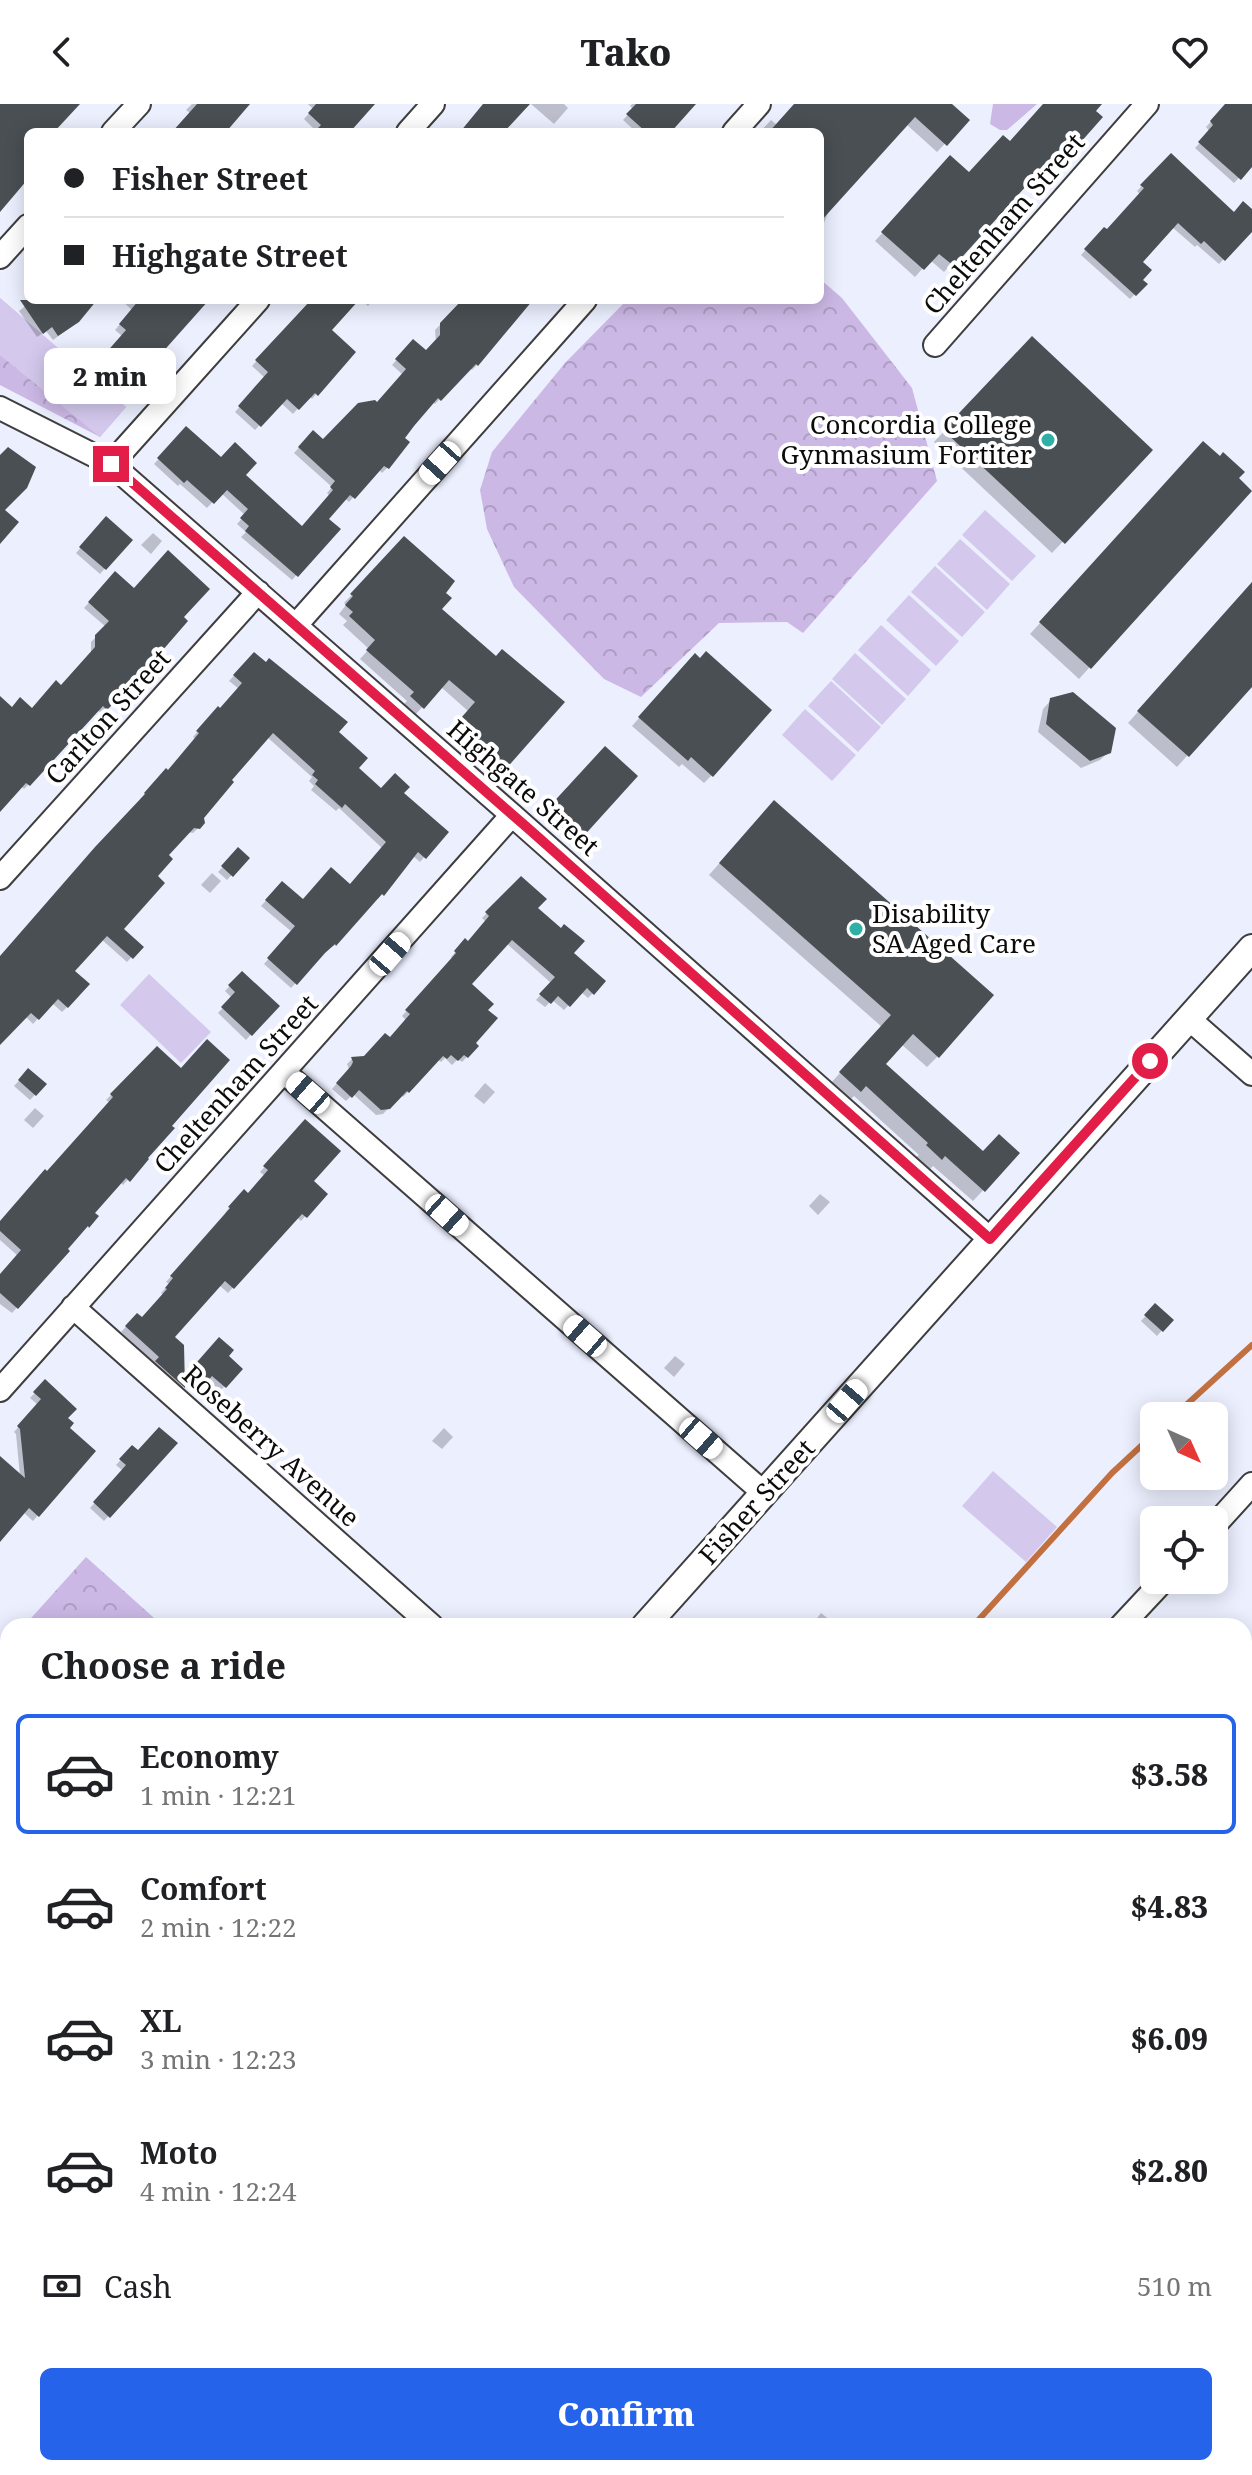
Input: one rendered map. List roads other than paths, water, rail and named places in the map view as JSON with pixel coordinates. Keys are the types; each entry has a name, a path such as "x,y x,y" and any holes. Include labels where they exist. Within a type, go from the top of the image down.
{"street":[{"path":"117,128 139,104"},
{"path":"412,128 433,104"},
{"path":"738,128 759,104"},
{"name":"Cheltenham Street","path":"935,345 1147,104"},
{"path":"0,257 24,230"},
{"path":"111,464 254,304"},
{"path":"296,625 581,304"},
{"name":"Highgate Street","path":"0,408 111,464 990,1239"},
{"name":"Carlton Street","path":"0,878 258,592"},
{"name":"Cheltenham Street","path":"0,1390 512,815"},
{"name":"Fisher Street","path":"652,1618 1252,948"},
{"path":"1188,1018 1252,1074"},
{"path":"285,1073 765,1494"},
{"name":"Roseberry Avenue","path":"73,1307 423,1618"},
{"path":"1228,1511 1252,1484"},
{"path":"1128,1618 1151,1594"}],"waterway":[{"path":"1189,1402 1252,1345"},
{"path":"980,1618 1112,1473 1140,1447"}],"place":[{"name":"Concordia College Gynmasium Fortiter","path":"1048,440"},
{"name":"Disability SA Aged Care","path":"856,929"}]}
